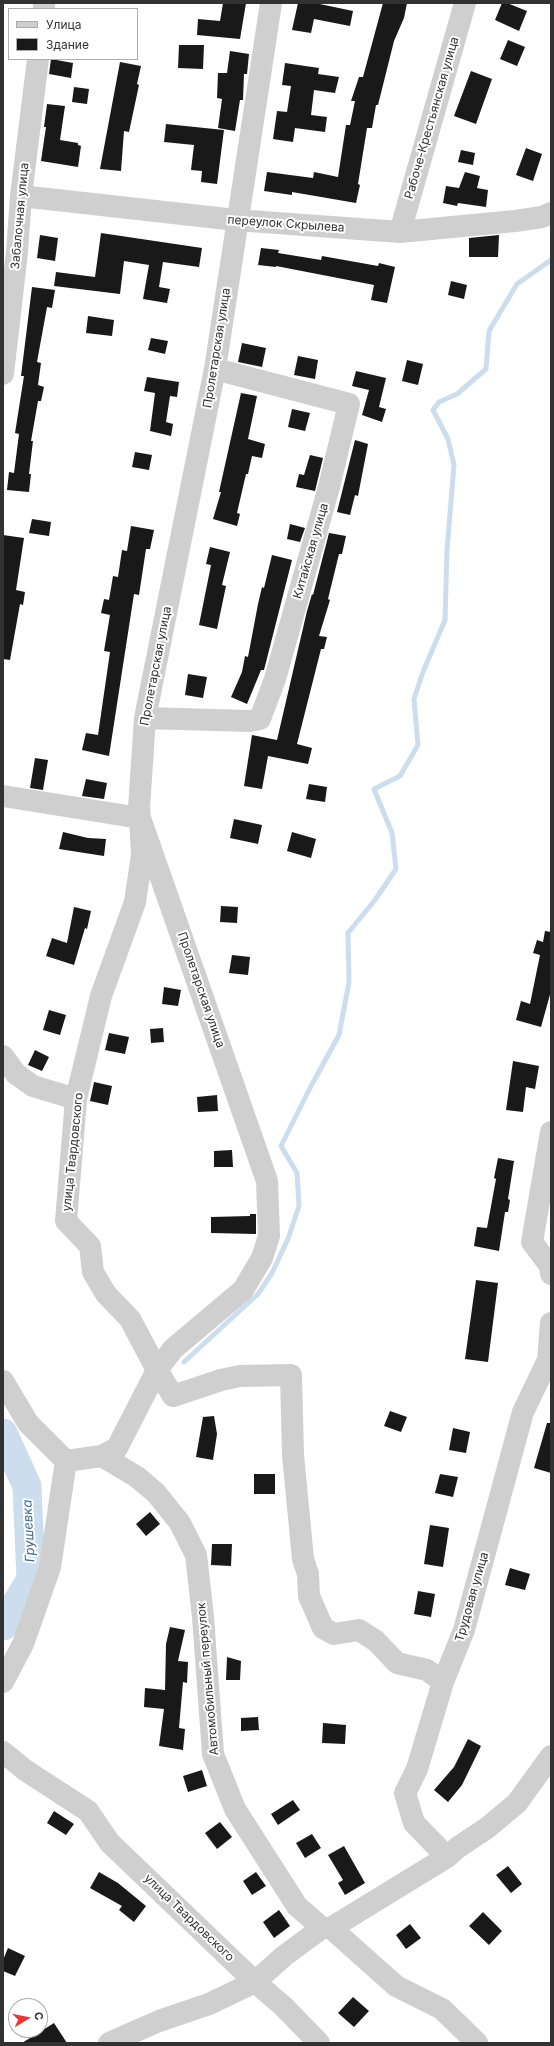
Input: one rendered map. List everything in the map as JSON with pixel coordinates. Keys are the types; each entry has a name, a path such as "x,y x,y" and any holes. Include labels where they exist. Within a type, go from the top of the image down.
{"street":[{"name":"Пролетарская улица","path":"102,1456 117,1448 156,1370 173,1349 243,1290 262,1258 269,1236 267,1181 140,818 139,808 145,718 215,369 236,220 270,3"},
{"name":"Рабоче-Крестьянская улица","path":"400,232 465,3"},
{"name":"Забалочная улица","path":"3,374 17,252 21,196 38,60"},
{"name":"переулок Скрылева","path":"21,196 236,220 400,232 515,221 542,217 551,213"},
{"name":"Китайская улица","path":"145,718 250,721 260,719 275,679 329,487 349,404 215,369"},
{"path":"3,796 140,818"},
{"name":"улица Твардовского","path":"140,818 142,855 135,902 101,996 76,1099 66,1221 90,1246 93,1272 106,1294 130,1319 156,1370 173,1396 221,1380 240,1376 291,1375 294,1463 303,1559 308,1574 309,1596 323,1628 334,1634 359,1630 376,1641 397,1663 427,1670 444,1682"},
{"path":"3,1056 16,1074 33,1086 76,1099"},
{"path":"551,1132 547,1173 532,1242 550,1266 551,1274"},
{"name":"Трудовая улица","path":"447,1857 414,1823 405,1793 417,1769 444,1682 464,1630 523,1412 548,1360 551,1323"},
{"path":"3,1381 28,1423 66,1461"},
{"path":"66,1461 102,1456"},
{"name":"Автомобильный переулок","path":"102,1456 137,1477 156,1493 180,1523 196,1555 204,1617 213,1754 235,1809 297,1906 396,1986 442,2009 477,2043"},
{"path":"3,1682 23,1644 50,1567 66,1461"},
{"name":"улица Твардовского","path":"3,1752 25,1770 88,1811 110,1844 255,1982 283,2006 318,2043"},
{"path":"109,2043 159,2021 209,2004 255,1982 284,1956 326,1928 447,1857 457,1848 487,1828 517,1803 551,1756"}],"building":[{"path":"223,3 246,3 240,39 197,35 198,19 220,21"},
{"path":"298,3 315,3 353,11 350,26 314,19 311,33 292,30"},
{"path":"383,3 407,3 404,18 394,41 378,105 376,105 372,128 367,128 358,184 360,185 356,203 292,192 292,195 264,191 267,172 313,178 314,172 338,177 346,125 350,125 355,101 351,101 359,77 363,77"},
{"path":"502,3 507,3 527,11 519,31 495,20"},
{"path":"508,40 525,47 517,66 500,59"},
{"path":"179,45 204,45 203,69 178,68"},
{"path":"230,51 249,54 247,74 244,74 243,100 240,100 235,131 218,128 222,99 217,98 218,73 227,73"},
{"path":"51,60 73,63 71,78 49,74"},
{"path":"120,62 141,66 137,84 139,85 129,132 124,131 121,171 100,169"},
{"path":"285,63 319,68 318,74 339,77 335,93 314,90 311,115 327,117 325,132 295,128 293,142 273,139 277,111 287,112 291,86 282,85"},
{"path":"471,71 492,79 476,124 454,116"},
{"path":"74,87 89,89 87,104 72,102"},
{"path":"47,104 65,106 60,140 78,143 78,145 81,146 78,167 41,161 46,127 44,127"},
{"path":"166,124 224,130 217,184 201,182 202,171 191,170 194,145 164,142"},
{"path":"526,148 542,154 533,181 516,175"},
{"path":"461,150 475,153 473,165 458,162"},
{"path":"465,172 480,176 477,188 488,190 486,207 458,203 457,206 443,203 446,186 459,188"},
{"path":"101,233 202,248 199,267 163,262 159,287 170,289 167,303 143,299 149,265 124,261 120,294 54,286 56,272 95,277"},
{"path":"40,235 58,238 55,261 37,258"},
{"path":"499,235 498,257 469,257 469,238"},
{"path":"261,248 279,250 278,253 321,260 322,256 378,266 379,263 395,267 387,303 371,300 374,285 276,266 258,265"},
{"path":"451,281 467,285 464,299 448,295"},
{"path":"32,287 55,290 52,308 47,307 37,362 41,363 38,385 44,387 41,401 38,401 31,441 33,441 29,474 31,474 29,492 7,490 9,472 14,473 19,434 15,433 24,376 21,376"},
{"path":"88,316 114,320 112,336 86,333"},
{"path":"151,338 168,341 165,354 148,350"},
{"path":"242,343 266,348 262,367 238,362"},
{"path":"298,356 318,360 315,379 294,375"},
{"path":"407,360 423,364 418,385 402,381"},
{"path":"356,371 386,378 379,407 386,409 382,422 362,415 369,390 352,386"},
{"path":"147,377 179,382 177,397 170,396 166,422 173,424 171,436 150,431 155,393 144,391"},
{"path":"241,393 257,396 248,439 265,444 262,458 252,456 248,474 246,474 237,513 240,514 237,526 213,519 221,492 219,492"},
{"path":"292,409 310,413 305,431 288,427"},
{"path":"355,440 368,444 358,496 355,495 350,515 337,512"},
{"path":"135,452 152,455 149,470 132,467"},
{"path":"310,455 323,458 315,491 296,487 299,474 304,475"},
{"path":"32,519 51,522 49,536 29,533"},
{"path":"290,524 305,528 300,542 287,539"},
{"path":"131,526 154,530 150,549 146,549 139,595 134,594 109,756 82,750 86,733 98,735 110,652 104,651 110,615 101,613 104,599 109,600 113,576 118,577 122,550 127,551"},
{"path":"329,533 346,536 342,554 339,554 328,599 330,600 319,636 327,637 324,649 321,649 297,744 312,748 308,764 268,756 262,789 244,786 252,735 277,740 307,611 312,594 313,595"},
{"path":"3,535 24,538 16,590 25,592 23,605 20,604 10,660 3,659"},
{"path":"210,547 230,552 222,585 226,586 217,629 199,625 211,565 206,564"},
{"path":"272,555 292,560 264,670 261,670 247,704 231,697 242,672 245,656 248,657 262,587 264,588"},
{"path":"188,674 207,677 203,698 185,695"},
{"path":"35,758 48,760 43,790 30,788"},
{"path":"86,779 107,783 104,799 82,796"},
{"path":"309,784 327,787 325,802 306,799"},
{"path":"234,819 262,825 258,844 230,838"},
{"path":"63,832 88,838 106,839 104,856 59,849"},
{"path":"292,832 316,839 311,858 287,851"},
{"path":"221,906 238,907 237,923 220,922"},
{"path":"74,907 91,911 87,929 85,928 74,965 46,956 52,938 67,943"},
{"path":"545,931 551,932 551,991 541,1027 516,1020 521,1001 530,1004 540,955 533,953 537,940 543,942"},
{"path":"232,955 250,957 248,975 229,973"},
{"path":"164,987 181,990 178,1006 162,1004"},
{"path":"49,1010 66,1015 60,1035 43,1030"},
{"path":"163,1028 164,1042 151,1043 150,1029"},
{"path":"109,1033 129,1037 125,1054 105,1050"},
{"path":"35,1050 49,1057 42,1071 28,1065"},
{"path":"513,1061 539,1066 535,1089 526,1087 523,1112 506,1110"},
{"path":"94,1082 112,1086 108,1105 90,1101"},
{"path":"217,1095 218,1111 198,1112 197,1097"},
{"path":"232,1150 233,1167 214,1167 214,1151"},
{"path":"498,1158 514,1161 508,1199 510,1200 508,1212 505,1212 499,1251 474,1246 477,1227 487,1228 496,1179 494,1178"},
{"path":"250,1214 256,1214 256,1234 211,1233 211,1217 250,1216"},
{"path":"476,1280 498,1283 488,1362 465,1359"},
{"path":"390,1411 407,1417 401,1432 384,1426"},
{"path":"214,1416 217,1434 213,1460 196,1457 203,1417"},
{"path":"547,1423 551,1423 551,1473 534,1468"},
{"path":"453,1428 470,1432 466,1453 449,1450"},
{"path":"254,1474 275,1474 275,1494 254,1494"},
{"path":"440,1474 458,1477 453,1497 435,1493"},
{"path":"150,1512 160,1524 146,1536 136,1524"},
{"path":"430,1525 449,1528 443,1567 424,1564"},
{"path":"212,1544 232,1544 231,1566 211,1565"},
{"path":"510,1568 530,1574 525,1590 505,1585"},
{"path":"418,1591 435,1594 431,1617 414,1614"},
{"path":"170,1627 185,1630 178,1661 188,1662 187,1683 183,1682 179,1728 185,1729 183,1750 159,1746 164,1709 144,1707 145,1688 165,1690 166,1644"},
{"path":"227,1657 241,1661 240,1680 226,1680"},
{"path":"258,1717 259,1730 241,1731 241,1718"},
{"path":"323,1723 346,1725 345,1744 322,1743"},
{"path":"468,1739 481,1746 462,1785 448,1802 434,1790 454,1767"},
{"path":"202,1770 207,1786 188,1792 183,1776"},
{"path":"293,1800 300,1810 278,1825 271,1814"},
{"path":"54,1811 74,1824 66,1835 47,1823"},
{"path":"220,1822 232,1837 217,1849 205,1833"},
{"path":"312,1834 321,1848 305,1858 296,1843"},
{"path":"344,1846 365,1883 345,1895 338,1883 343,1880 328,1855"},
{"path":"508,1866 522,1884 511,1893 496,1875"},
{"path":"99,1872 118,1883 146,1906 134,1922 119,1910 122,1906 90,1888"},
{"path":"256,1872 266,1886 252,1895 243,1881"},
{"path":"279,1910 290,1926 274,1938 263,1922"},
{"path":"483,1912 502,1931 489,1945 469,1926"},
{"path":"410,1924 421,1938 406,1949 396,1935"},
{"path":"8,1948 25,1956 15,1976 3,1971 3,1960"},
{"path":"353,1997 369,2011 354,2027 338,2013"},
{"path":"54,2023 67,2043 22,2043 30,2038 48,2038 48,2027"}],"waterway":[{"path":"184,1362 258,1294 272,1273 288,1239 299,1206 297,1173 281,1146 339,1035 349,982 348,933 375,900 396,869 392,833 374,789 400,776 418,745 414,699 423,672 445,620 447,550 454,465 448,439 433,410 439,402 457,394 486,369 489,331 517,284 551,260"},
{"name":"Грушевка","path":"3,1433 27,1486 31,1579 3,1626"}]}
